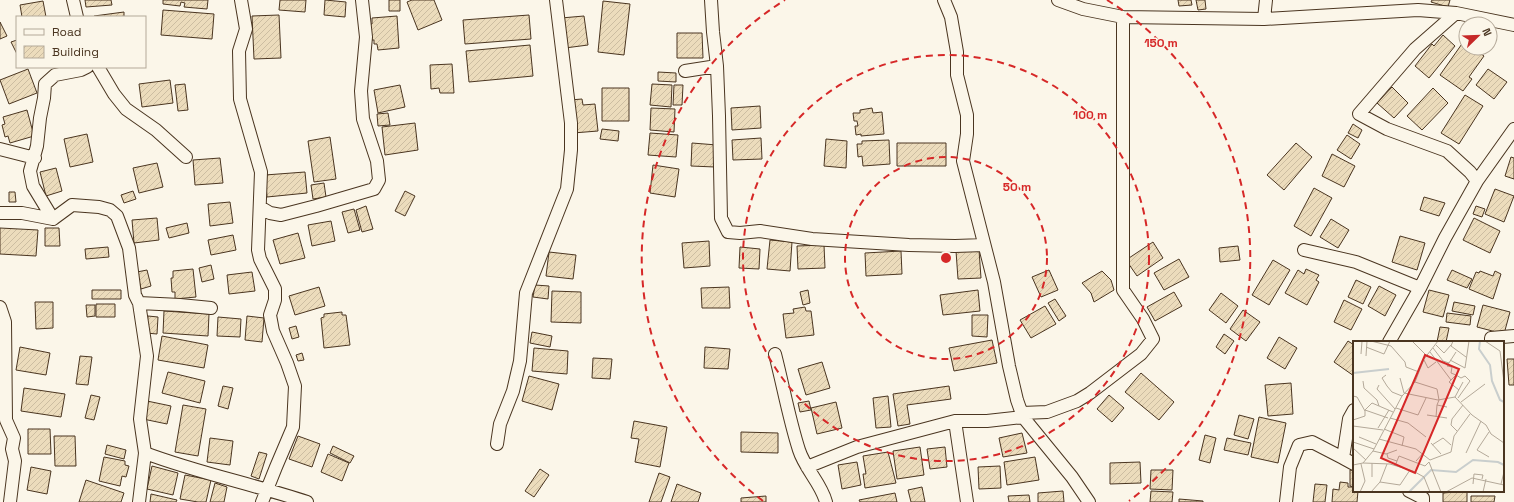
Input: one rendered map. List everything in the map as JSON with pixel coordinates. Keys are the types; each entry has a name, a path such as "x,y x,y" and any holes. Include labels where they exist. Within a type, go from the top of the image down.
{"street":[{"path":"73,0 78,16"},
{"path":"241,0 246,29 239,51 240,99 261,172 258,250 260,259 275,289 275,300 270,315 273,330 295,386 293,427 266,489 262,502"},
{"path":"260,207 270,213 281,215 374,189 379,180 378,161 363,119 362,91 366,37 362,0"},
{"path":"497,444 500,424 513,391 520,361 526,294 567,188 571,150 571,124 556,0"},
{"path":"711,0 720,116 721,218 728,232 740,233 760,231 812,239 909,245 984,245"},
{"path":"944,0 951,17 957,52 957,75 967,116 967,134 963,161 994,282 1009,366 1023,415 1072,477 1089,502"},
{"path":"1058,0 1083,9 1123,17 1264,19 1418,10 1456,13 1513,22"},
{"path":"1264,19 1266,0"},
{"path":"1456,13 1414,49 1359,114 1387,129 1447,151 1470,172 1477,181"},
{"path":"807,467 857,447 955,421 987,421 1048,412 1077,401 1090,393 1140,354 1153,339 1143,319 1123,290 1123,17"},
{"path":"684,71 717,66"},
{"path":"53,219 33,186 30,171 35,158 45,84 55,75 85,68"},
{"path":"99,68 114,94 126,109 156,130 186,157"},
{"path":"1390,341 1420,288 1444,238 1477,181 1514,129"},
{"path":"0,148 35,158"},
{"path":"0,213 22,214 53,219 72,205 99,207 110,210 117,216 129,248 135,295 139,304 147,356 140,419 145,453 139,502"},
{"path":"1304,250 1356,262 1420,288"},
{"path":"139,304 180,305 211,308"},
{"path":"0,307 5,322 3,417 14,438 12,449 15,461 10,502"},
{"path":"1491,341 1491,338 1514,336"},
{"path":"775,354 799,451 807,467 824,492 826,502"},
{"path":"1343,458 1350,419 1353,412"},
{"path":"955,421 967,502"},
{"path":"1286,502 1290,466 1300,445 1312,442 1353,463"},
{"path":"145,453 187,468 266,489 307,502"},
{"path":"1411,492 1423,497"}],"building":[{"path":"85,0 111,0 112,5 86,7"},
{"path":"163,0 208,0 207,9 184,7 185,3 181,2 180,6 163,4"},
{"path":"280,0 306,0 305,12 279,10"},
{"path":"325,0 346,2 345,17 324,15"},
{"path":"389,0 400,0 400,11 389,11"},
{"path":"412,0 434,0 442,20 418,30 407,2"},
{"path":"1178,0 1191,0 1192,5 1179,6"},
{"path":"1196,0 1205,0 1206,9 1198,10"},
{"path":"1432,0 1450,0 1448,7 1431,2"},
{"path":"43,1 46,16 22,16 20,5"},
{"path":"603,1 630,4 624,55 598,52"},
{"path":"163,10 214,14 212,39 161,35"},
{"path":"124,12 124,16 94,16"},
{"path":"279,15 281,58 254,59 252,16"},
{"path":"529,15 531,39 465,44 463,20"},
{"path":"397,16 399,48 378,50 377,44 374,44 374,40 371,40 370,24 372,24 372,18"},
{"path":"584,16 588,45 565,48 561,18"},
{"path":"0,22 7,36 0,39"},
{"path":"677,33 702,33 703,58 677,58"},
{"path":"1443,35 1455,46 1429,78 1415,66 1432,44 1434,46"},
{"path":"16,40 16,52 11,42"},
{"path":"530,45 533,76 469,82 466,51"},
{"path":"1458,50 1458,56 1484,56 1469,77 1472,79 1463,91 1440,75"},
{"path":"452,64 454,93 440,93 439,88 431,89 430,65"},
{"path":"28,69 37,93 9,104 0,80"},
{"path":"1488,69 1507,82 1494,99 1476,85"},
{"path":"658,72 676,73 676,82 658,81"},
{"path":"170,80 173,103 142,107 139,84"},
{"path":"185,84 188,110 178,111 175,85"},
{"path":"652,84 672,85 671,107 650,105"},
{"path":"400,85 405,107 378,113 374,90"},
{"path":"674,85 683,85 682,105 673,105"},
{"path":"1392,87 1408,103 1394,118 1377,103"},
{"path":"602,88 629,88 629,121 602,121"},
{"path":"1433,88 1448,103 1422,130 1407,116"},
{"path":"1465,95 1483,106 1459,144 1441,133"},
{"path":"582,99 583,105 595,104 598,131 573,133 570,100"},
{"path":"760,106 761,128 732,130 731,108"},
{"path":"651,108 675,109 674,132 650,130"},
{"path":"872,108 873,113 882,112 884,134 856,135 855,126 858,126 857,121 854,121 853,113 860,113 860,110"},
{"path":"27,110 34,136 10,143 8,136 5,137 2,125 5,124 3,117"},
{"path":"388,113 390,125 378,126 377,114"},
{"path":"415,123 418,150 385,155 382,127"},
{"path":"1353,124 1362,130 1358,138 1348,133"},
{"path":"602,129 619,131 618,141 600,139"},
{"path":"650,133 678,135 676,157 648,155"},
{"path":"87,134 93,162 70,167 64,139"},
{"path":"1347,135 1360,144 1351,159 1337,150"},
{"path":"330,137 336,179 314,182 308,141"},
{"path":"761,138 762,159 733,160 732,140"},
{"path":"826,139 847,141 846,168 824,166"},
{"path":"889,140 890,164 863,166 862,156 858,157 857,144 862,144 862,141"},
{"path":"692,143 717,145 715,167 691,166"},
{"path":"897,143 946,143 946,166 897,166"},
{"path":"1296,143 1312,157 1284,190 1267,175"},
{"path":"1332,154 1355,166 1344,187 1322,176"},
{"path":"1511,157 1514,158 1514,179 1505,176"},
{"path":"220,158 223,183 195,185 193,160"},
{"path":"157,163 163,187 139,193 133,168"},
{"path":"653,165 679,169 675,197 650,193"},
{"path":"56,168 62,191 46,196 40,172"},
{"path":"305,172 307,193 267,197 265,175"},
{"path":"324,183 326,197 313,199 311,185"},
{"path":"1314,188 1332,198 1311,236 1294,226"},
{"path":"1495,189 1514,196 1504,222 1485,214"},
{"path":"133,191 136,199 124,203 121,195"},
{"path":"405,191 415,196 405,216 395,211"},
{"path":"9,192 15,192 16,202 9,202"},
{"path":"1424,197 1445,203 1439,216 1420,210"},
{"path":"230,202 233,223 210,226 208,204"},
{"path":"366,206 373,229 362,232 356,210"},
{"path":"1476,206 1485,209 1482,217 1473,214"},
{"path":"354,209 360,230 348,233 342,212"},
{"path":"157,218 159,240 134,243 132,220"},
{"path":"1474,218 1500,231 1490,253 1463,240"},
{"path":"1331,219 1349,230 1338,248 1320,237"},
{"path":"331,221 335,241 312,246 308,225"},
{"path":"187,223 189,233 169,238 166,228"},
{"path":"0,228 38,230 36,256 0,254"},
{"path":"45,228 59,228 60,246 45,246"},
{"path":"298,233 305,258 280,264 273,240"},
{"path":"233,235 236,250 211,255 208,240"},
{"path":"1400,236 1425,243 1417,270 1392,262"},
{"path":"770,240 792,242 790,271 767,269"},
{"path":"709,241 710,266 684,268 682,243"},
{"path":"1153,242 1163,258 1137,276 1126,260"},
{"path":"824,245 825,268 798,269 797,246"},
{"path":"1238,246 1240,260 1220,262 1219,248"},
{"path":"108,247 109,257 86,259 85,249"},
{"path":"740,247 760,249 759,269 739,268"},
{"path":"979,250 981,278 958,279 956,251"},
{"path":"901,251 902,274 866,276 865,253"},
{"path":"549,252 576,255 573,279 546,276"},
{"path":"1179,259 1189,277 1164,290 1154,273"},
{"path":"1273,260 1290,270 1269,305 1252,295"},
{"path":"211,265 214,279 202,282 199,268"},
{"path":"193,269 196,297 175,299 175,292 172,292 171,278 173,278 173,271"},
{"path":"1306,269 1319,275 1316,280 1319,282 1307,305 1285,293 1298,270 1304,274"},
{"path":"147,270 151,286 141,289 137,272"},
{"path":"1049,270 1058,290 1041,297 1032,277"},
{"path":"1452,270 1472,279 1467,288 1447,280"},
{"path":"1102,271 1111,280 1114,290 1094,302 1091,293 1082,283"},
{"path":"1480,271 1493,276 1495,271 1501,274 1493,299 1469,289 1476,272 1479,273"},
{"path":"252,272 255,291 229,294 227,275"},
{"path":"1356,280 1371,287 1363,304 1348,297"},
{"path":"535,285 549,286 548,299 533,297"},
{"path":"1379,286 1396,295 1385,316 1368,306"},
{"path":"319,287 325,306 295,315 289,296"},
{"path":"729,287 730,308 702,308 701,288"},
{"path":"92,290 121,290 121,299 92,299"},
{"path":"808,290 810,303 803,305 800,292"},
{"path":"978,290 980,311 943,315 940,295"},
{"path":"1429,290 1449,295 1443,317 1423,312"},
{"path":"552,291 581,292 581,323 551,322"},
{"path":"1174,292 1182,306 1155,321 1147,307"},
{"path":"1221,293 1238,306 1226,323 1209,310"},
{"path":"1055,299 1066,316 1059,321 1048,303"},
{"path":"1344,300 1362,309 1351,330 1334,322"},
{"path":"35,302 53,302 53,328 36,329"},
{"path":"1454,302 1475,306 1473,315 1452,311"},
{"path":"96,304 115,304 115,317 96,317"},
{"path":"86,305 95,305 95,316 87,317"},
{"path":"1483,305 1510,312 1504,334 1477,327"},
{"path":"1045,306 1056,324 1031,338 1020,320"},
{"path":"805,307 806,311 811,311 814,335 786,338 783,314 794,313 793,309"},
{"path":"1243,310 1260,322 1246,341 1230,329"},
{"path":"164,311 209,314 208,336 163,333"},
{"path":"342,312 342,315 346,315 350,345 324,348 321,318 324,317 324,314"},
{"path":"1447,313 1471,316 1470,325 1446,322"},
{"path":"972,315 988,315 987,337 972,336"},
{"path":"148,316 158,317 157,334 146,333"},
{"path":"247,316 264,318 262,342 245,340"},
{"path":"218,317 241,319 240,337 217,336"},
{"path":"296,326 299,337 292,339 289,328"},
{"path":"1440,327 1449,328 1446,341 1437,341"},
{"path":"532,332 552,336 550,347 530,343"},
{"path":"1224,334 1234,341 1225,354 1216,347"},
{"path":"162,336 208,345 204,368 158,360"},
{"path":"1279,337 1297,348 1285,369 1267,358"},
{"path":"992,340 997,363 954,371 949,348"},
{"path":"1348,341 1353,344 1353,375 1334,362"},
{"path":"20,347 50,353 46,375 16,370"},
{"path":"705,347 730,349 728,369 704,368"},
{"path":"534,348 568,351 567,374 532,371"},
{"path":"302,353 304,360 298,361 296,355"},
{"path":"80,356 92,357 88,385 76,384"},
{"path":"593,358 612,359 610,379 592,378"},
{"path":"1507,359 1514,359 1514,385 1509,385"},
{"path":"822,362 830,388 806,395 798,369"},
{"path":"168,372 205,381 200,403 162,393"},
{"path":"1141,373 1174,402 1159,420 1125,392"},
{"path":"529,376 559,384 552,410 522,401"},
{"path":"1291,383 1293,414 1268,416 1265,385"},
{"path":"223,386 233,388 228,409 218,406"},
{"path":"949,386 951,399 907,405 910,424 898,426 893,394"},
{"path":"24,388 65,394 61,417 21,411"},
{"path":"91,395 100,397 94,420 85,418"},
{"path":"1109,395 1124,408 1112,422 1097,409"},
{"path":"888,396 891,427 876,428 873,398"},
{"path":"147,401 171,406 167,424 143,419"},
{"path":"809,401 811,410 800,412 798,403"},
{"path":"836,402 842,428 817,434 811,408"},
{"path":"183,405 206,409 198,456 175,452"},
{"path":"1239,415 1254,419 1248,439 1234,435"},
{"path":"1259,417 1286,423 1278,463 1251,457"},
{"path":"634,421 667,427 660,467 635,462 639,439 631,438"},
{"path":"28,429 50,429 51,454 28,454"},
{"path":"741,432 778,433 778,453 741,452"},
{"path":"1022,433 1027,453 1003,457 999,438"},
{"path":"1205,435 1216,438 1210,463 1199,460"},
{"path":"54,436 75,436 76,466 55,466"},
{"path":"298,436 320,444 312,467 289,459"},
{"path":"210,438 233,441 230,465 207,462"},
{"path":"1227,438 1251,443 1248,455 1224,450"},
{"path":"107,445 126,450 124,459 105,454"},
{"path":"333,446 354,456 350,463 330,453"},
{"path":"920,447 924,475 897,479 893,451"},
{"path":"945,447 947,467 930,469 927,449"},
{"path":"259,452 267,454 259,479 251,476"},
{"path":"888,452 896,483 865,488 863,474 866,474 863,456"},
{"path":"328,454 349,463 342,481 321,472"},
{"path":"104,457 125,461 125,465 129,466 126,477 122,476 120,486 99,481"},
{"path":"1035,457 1039,480 1007,485 1004,462"},
{"path":"857,462 861,485 842,489 838,465"},
{"path":"1140,462 1141,483 1110,484 1110,463"},
{"path":"152,466 178,473 173,495 147,489"},
{"path":"1000,466 1001,488 979,489 978,467"},
{"path":"31,467 51,471 47,494 27,490"},
{"path":"540,469 549,475 534,497 525,491"},
{"path":"1151,470 1173,470 1172,490 1150,489"},
{"path":"1350,470 1353,470 1353,487 1350,486"},
{"path":"659,473 670,477 661,502 649,502"},
{"path":"185,475 211,480 206,502 180,499"},
{"path":"86,480 124,493 121,502 79,502"},
{"path":"1340,482 1348,483 1348,487 1353,487 1353,492 1358,492 1357,502 1332,502 1333,489 1339,490"},
{"path":"215,483 227,487 224,502 210,502"},
{"path":"677,484 701,493 698,502 671,502"},
{"path":"1315,484 1327,485 1325,502 1313,502"},
{"path":"922,487 925,502 911,502 908,490"},
{"path":"1063,491 1064,502 1038,502 1038,493"},
{"path":"1151,491 1173,492 1172,502 1150,502"},
{"path":"1467,492 1467,502 1443,502 1443,493"},
{"path":"895,493 897,502 860,502 859,500"},
{"path":"151,494 177,500 176,502 150,502"},
{"path":"1029,495 1030,502 1009,502 1008,496"},
{"path":"766,496 766,502 741,502 741,498"},
{"path":"1471,496 1495,496 1494,502 1471,502"},
{"path":"1179,499 1203,501 1203,502 1179,502"}]}
